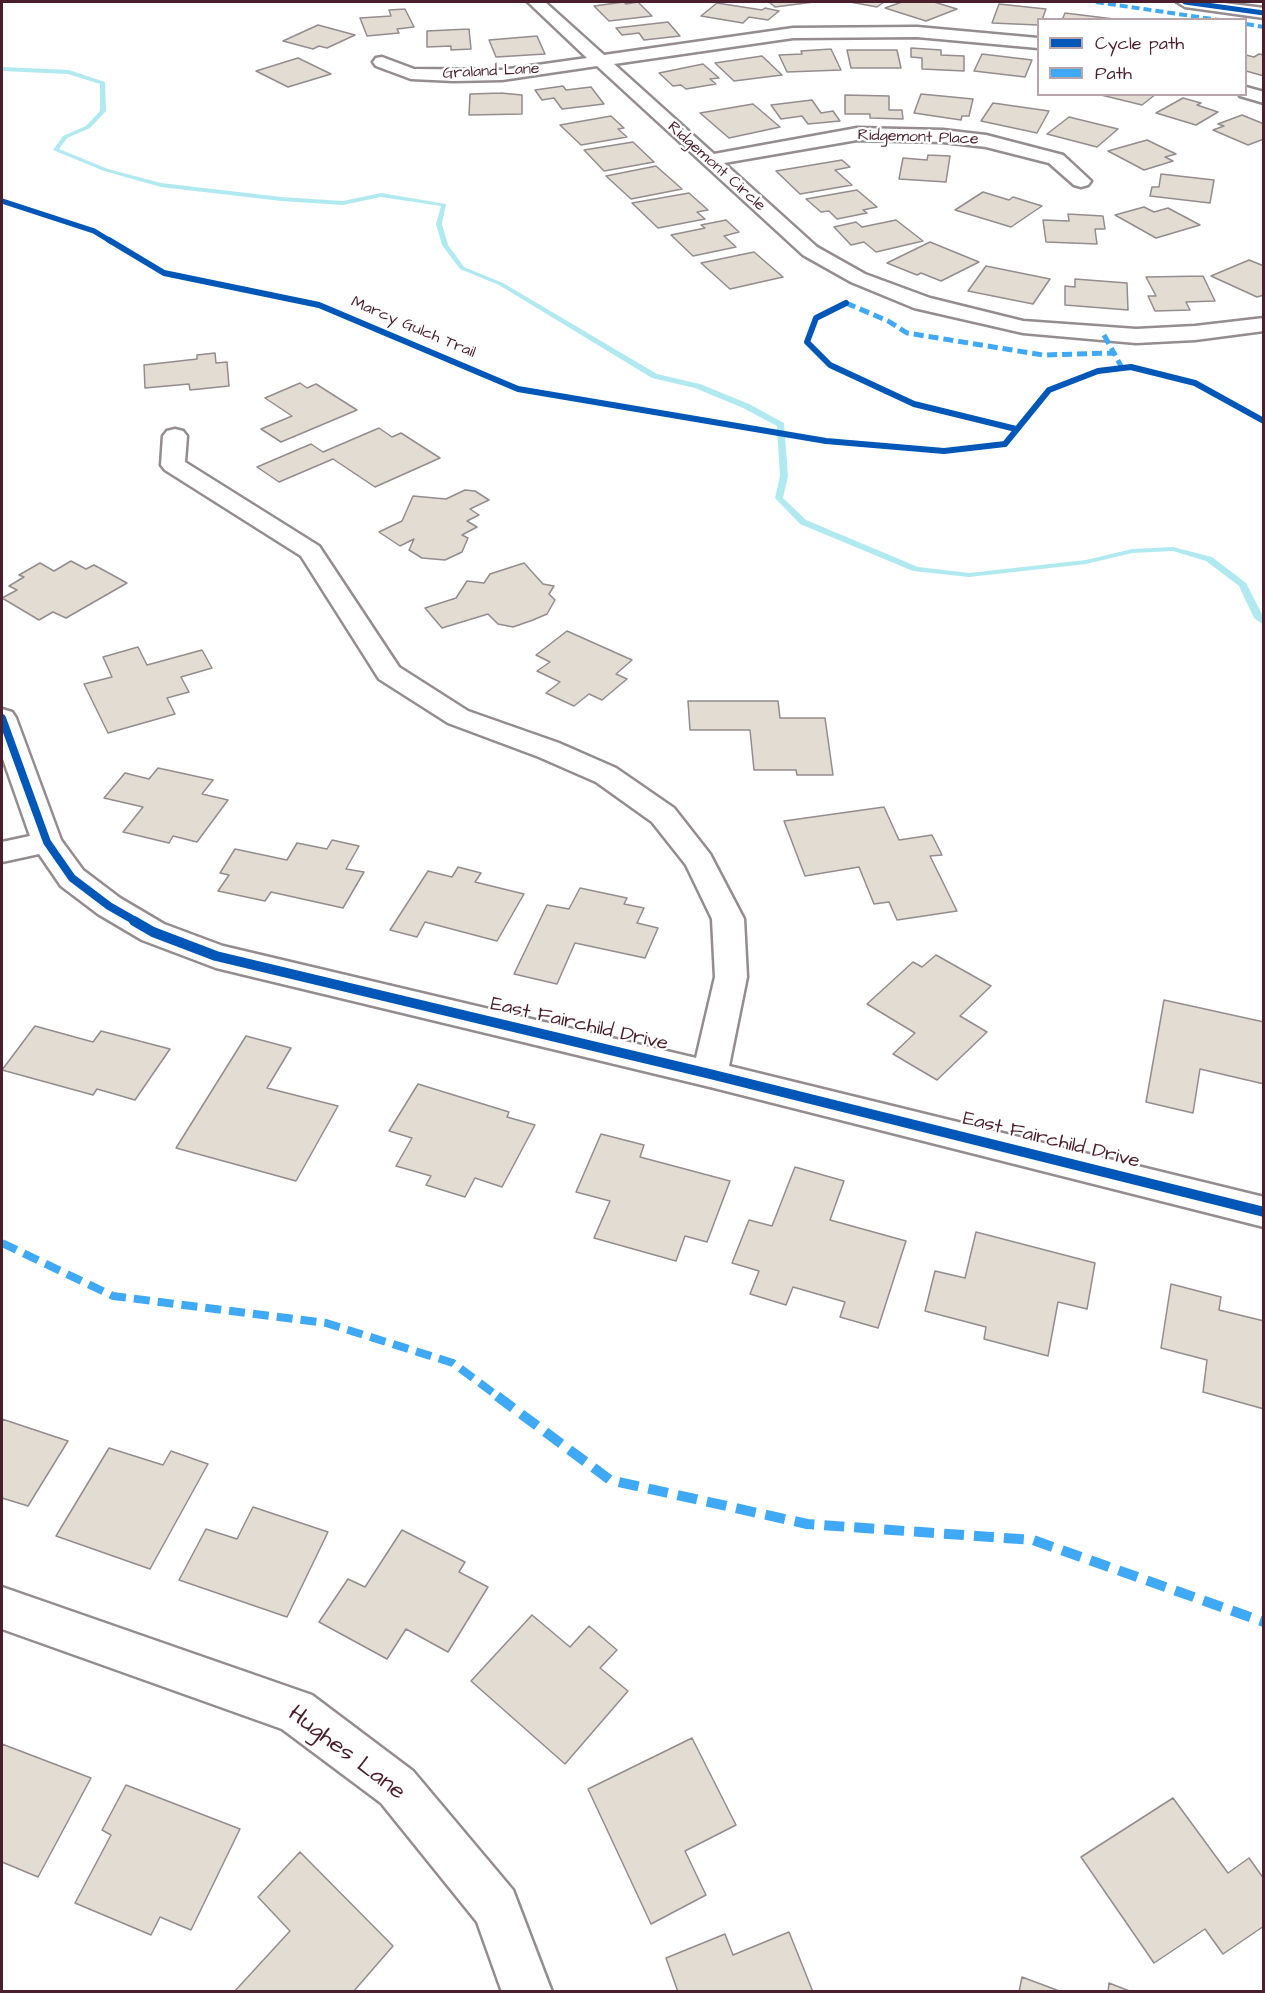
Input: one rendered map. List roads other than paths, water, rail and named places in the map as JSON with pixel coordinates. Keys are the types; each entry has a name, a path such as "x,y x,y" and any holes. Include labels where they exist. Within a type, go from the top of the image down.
{"street":[{"name":"Ridgemont Circle","path":"536,2 810,251 840,270 922,303 1023,327 1083,333 1160,335 1196,333 1263,324"},
{"path":"1185,2 1263,13"},
{"path":"602,62 794,33 917,32 1037,44"},
{"name":"Graland Lane","path":"382,62 411,74 454,76 502,75 602,62"},
{"path":"1247,93 1263,98"},
{"name":"Ridgemont Place","path":"710,160 857,134 943,136 986,141 1056,159 1081,181"},
{"path":"175,436 173,465 310,551 389,673 458,717 549,750 606,775 663,815 699,861 728,919 731,977 710,1074"},
{"name":"East Fairchild Drive","path":"2,718 47,842 72,878 109,906 153,933 216,956 710,1074 1263,1212"},
{"path":"2,852 47,842"},
{"name":"Hughes Lane","path":"2,1608 297,1711 397,1786 496,1907 527,1992"}],"waterway":[{"path":"2,69 69,72 103,83 103,111 88,127 65,137 56,150 106,170 161,185 281,199 343,203 381,195 444,205 439,224 445,245 462,268 501,284 655,376 697,386 746,406 781,425 784,476 779,498 803,522 916,569 969,575 1086,562 1132,551 1173,549 1209,559 1243,585 1258,618 1264,623"}]}
